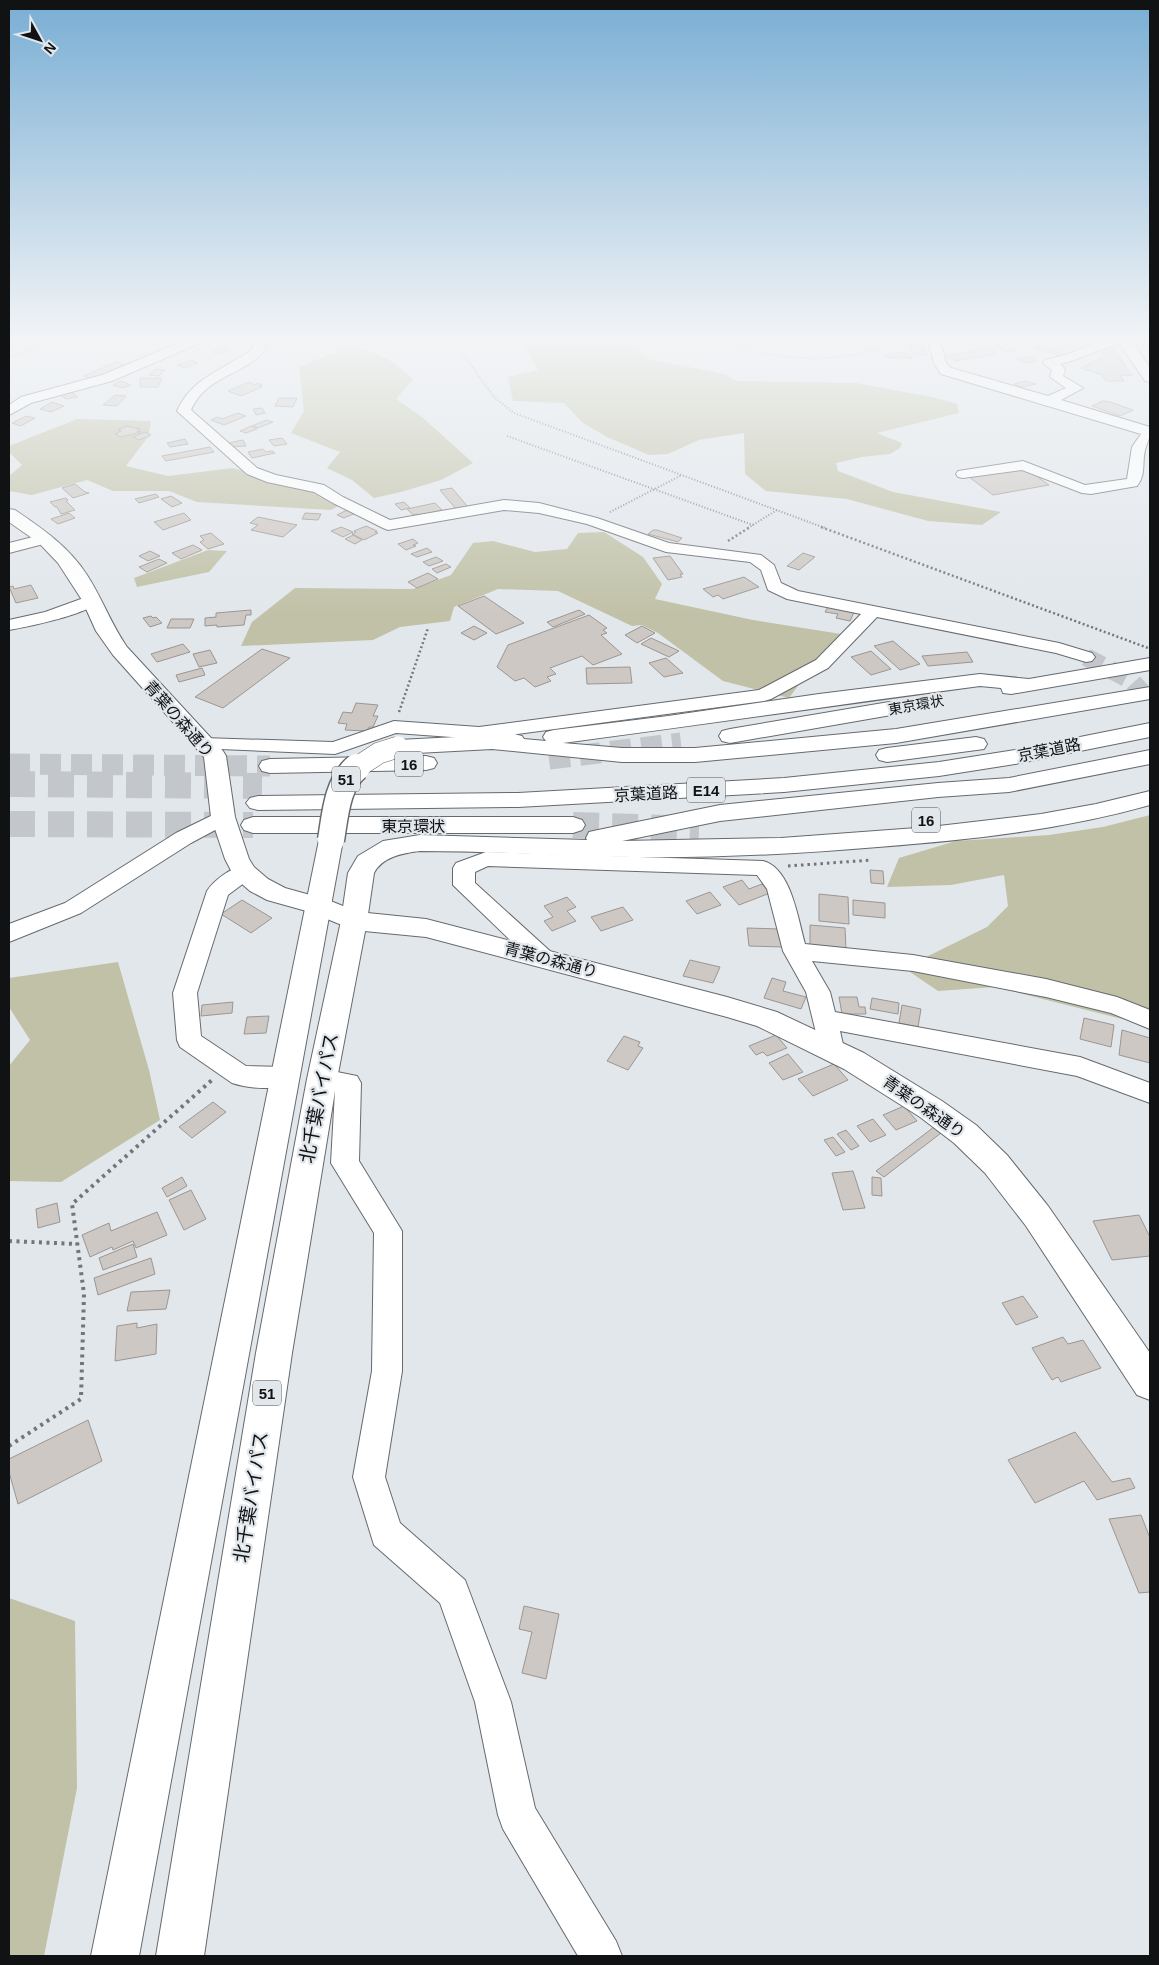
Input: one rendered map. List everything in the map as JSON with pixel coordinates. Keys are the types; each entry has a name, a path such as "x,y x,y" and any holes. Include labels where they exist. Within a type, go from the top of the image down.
{"main road":[{"name":"青葉の森通り","path":"9,514 45,539 65,559 92,600 106,630 120,651 214,756 223,817 237,859 244,872 259,885 276,894 320,906 354,921 426,928 767,1019 879,1075 965,1134 996,1164 1037,1216 1150,1383"},
{"name":"東京環状","path":"681,742 749,733 1150,664"},
{"path":"396,737 430,744 495,743 668,723 819,700 980,680 1029,685"},
{"path":"495,743 622,755 695,755 896,736 1150,693"},
{"name":"京葉道路","path":"261,795 693,773 804,765 951,748 1150,712"},
{"path":"749,733 768,734 896,723 985,721"},
{"name":"京葉道路","path":"261,795 518,800 784,785 949,767 1015,757 1150,730"},
{"name":"北千葉バイパス","path":"180,1956 274,1353 320,906 331,840 340,796 346,779 359,765 396,737"},
{"path":"748,828 800,820 949,803 1009,785 1150,757"},
{"name":"16","path":"261,795 479,763 549,759"},
{"path":"542,847 590,840 683,819 755,808 1009,785"},
{"name":"16","path":"699,829 830,829 1009,813 1150,787"},
{"name":"東京環状","path":"261,795 573,825"},
{"path":"542,847 634,849 760,847 855,842 976,831 1078,815 1150,798"},
{"name":"北千葉バイパス","path":"115,1956 303,1078 354,921 361,873 368,862 392,847 407,844 432,842 542,847"}],"street":[{"path":"207,432 252,471 260,475 319,488 338,500 388,525 504,505 539,508 592,521 666,547 755,558 768,568 774,586 793,594 844,604 872,612 1059,648 1086,657"},
{"path":"962,474 1023,465 1082,489 1091,490 1132,483 1136,478 1139,447 1150,432"},
{"path":"9,548 45,539"},
{"path":"9,625 37,620 68,611 92,600"},
{"path":"203,744 335,748 396,737 479,733 764,695 822,664 872,612"},
{"path":"9,934 19,928 71,909 194,830 223,817"},
{"path":"543,958 464,885 464,868 486,859 763,868 778,887 795,950 818,992 832,1050"},
{"path":"244,872 218,891 185,993 189,1040 241,1076 303,1078 348,1083 346,1163 388,1231 387,1371 369,1477 386,1533 453,1592 494,1702 517,1815 601,1956"},
{"path":"795,950 913,963 1046,988 1117,1006 1150,1020"},
{"path":"824,1019 1080,1067 1150,1093"}],"path":[{"path":"565,432 1150,650"},
{"path":"507,436 753,525"},
{"path":"592,521 682,475"},
{"path":"710,552 777,510"},
{"path":"396,737 428,628"},
{"path":"9,1446 80,1399 84,1294 72,1204 227,1066"},
{"path":"9,1241 77,1244"}],"green space":[{"path":"45,432 149,432 148,437 126,466 168,476 233,468 307,489 342,504 331,510 197,502 169,491 113,491 87,480 32,495 9,491 9,476 22,465 9,452 9,446"},
{"path":"438,432 473,463 441,480 374,498 352,480 327,468 340,452 291,433"},
{"path":"598,432 882,432 877,433 902,443 900,448 890,454 862,457 836,463 838,471 893,492 1001,512 982,525 928,521 847,499 766,491 745,474 744,433 699,440 668,454 649,455"},
{"path":"604,532 643,557 662,584 655,599 753,620 841,634 820,656 789,698 723,681 658,633 642,625 632,626 558,591 498,589 454,607 450,621 400,627 373,640 241,646 252,622 295,588 413,589 451,575 473,543 493,541 535,552 567,549 578,533"},
{"path":"208,550 227,551 209,572 137,587 134,578"},
{"path":"1150,815 1150,1026 995,987 938,991 910,972 922,959 987,927 1008,906 1004,875 951,885 887,887 899,858 956,841 1049,835 1103,827"},
{"path":"118,962 149,1070 160,1120 61,1182 9,1181 9,1066 30,1040 9,1007 9,978"},
{"path":"9,1598 75,1621 77,1788 44,1956 9,1956"}],"building":[{"path":"120,432 141,432 121,437 115,434"},
{"path":"145,432 151,435 139,440 133,437"},
{"path":"282,438 287,444 274,446 269,440"},
{"path":"185,439 188,444 170,447 167,443"},
{"path":"243,440 246,446 231,447 228,443"},
{"path":"210,447 214,452 166,461 162,456"},
{"path":"263,449 266,452 272,451 275,453 252,458 248,452"},
{"path":"1024,467 1049,485 993,495 969,477"},
{"path":"75,484 89,493 73,498 62,488"},
{"path":"452,488 468,507 456,509 440,490"},
{"path":"156,494 159,497 139,503 135,499"},
{"path":"171,496 182,503 172,507 161,499"},
{"path":"66,498 68,500 66,501 75,510 61,514 57,507 50,502"},
{"path":"404,502 410,508 401,510 395,504"},
{"path":"435,503 442,510 418,516 417,514 413,515 407,509"},
{"path":"349,509 356,513 344,518 337,515"},
{"path":"69,513 75,518 58,524 51,519"},
{"path":"184,513 191,520 163,530 154,522"},
{"path":"305,513 321,514 318,520 302,519"},
{"path":"258,517 297,525 283,537 251,530 258,525 250,523"},
{"path":"366,526 378,533 364,540 352,534 356,532 354,531"},
{"path":"341,527 353,532 343,537 331,531"},
{"path":"653,530 682,538 678,542 648,534"},
{"path":"211,533 224,544 208,549 200,542 204,540 200,536"},
{"path":"353,535 362,540 355,544 345,539"},
{"path":"413,539 418,543 413,545 416,546 406,550 398,544"},
{"path":"193,545 202,550 181,559 172,553"},
{"path":"427,548 432,552 417,557 411,554"},
{"path":"150,551 160,556 148,561 139,556"},
{"path":"803,553 815,557 799,570 787,566"},
{"path":"670,556 683,574 680,574 682,577 668,580 653,558"},
{"path":"436,557 443,561 429,566 423,562"},
{"path":"159,559 167,563 147,572 139,567"},
{"path":"446,564 451,567 437,573 432,569"},
{"path":"428,573 438,579 417,588 408,582"},
{"path":"744,577 759,587 723,599 718,595 713,597 703,589"},
{"path":"31,585 38,598 16,603 9,587 13,586 14,589"},
{"path":"484,596 524,623 496,634 458,606"},
{"path":"829,605 855,610 850,621 836,618 838,614 825,612"},
{"path":"251,610 251,615 246,615 244,625 205,626 205,618 216,617 216,613"},
{"path":"579,610 585,614 553,627 547,622"},
{"path":"589,615 607,628 603,630 607,633 601,635 622,654 593,665 582,656 550,668 556,674 547,677 551,681 535,687 524,678 515,681 497,667 508,645"},
{"path":"151,616 153,618 156,617 162,623 150,627 143,618"},
{"path":"171,619 194,619 190,628 167,628"},
{"path":"474,626 487,633 474,640 461,633"},
{"path":"642,626 655,633 637,643 625,635"},
{"path":"651,638 679,651 669,657 641,644"},
{"path":"893,641 920,664 900,670 874,646"},
{"path":"183,644 190,652 157,662 151,654"},
{"path":"262,649 290,658 223,708 195,697"},
{"path":"210,650 217,663 199,667 193,654"},
{"path":"871,651 891,669 871,675 851,657"},
{"path":"967,652 973,662 928,666 922,656"},
{"path":"666,658 683,673 664,677 649,663"},
{"path":"630,667 632,683 587,684 586,668"},
{"path":"202,668 205,675 179,682 176,675"},
{"path":"356,703 378,705 373,716 378,716 373,727 369,727 367,731 345,730 347,724 338,723 343,712 352,713"},
{"path":"870,870 883,871 884,884 871,883"},
{"path":"742,880 749,889 762,884 770,893 739,905 723,887"},
{"path":"710,892 721,905 697,914 686,901"},
{"path":"819,894 848,897 849,924 819,921"},
{"path":"567,897 576,907 567,911 576,921 552,931 544,921 553,917 544,906"},
{"path":"242,900 272,918 251,933 221,914"},
{"path":"853,900 885,903 885,918 853,915"},
{"path":"623,907 633,920 601,931 591,917"},
{"path":"810,925 845,928 846,949 810,946"},
{"path":"747,928 780,929 782,947 749,946"},
{"path":"690,960 720,967 713,983 683,976"},
{"path":"772,978 786,982 783,991 806,997 801,1009 764,998"},
{"path":"839,997 857,997 859,1007 865,1007 866,1014 842,1014"},
{"path":"872,998 899,1003 898,1014 870,1009"},
{"path":"233,1002 232,1013 201,1016 202,1005"},
{"path":"902,1005 921,1009 918,1027 899,1023"},
{"path":"269,1016 266,1033 244,1034 247,1017"},
{"path":"1084,1018 1114,1025 1111,1047 1080,1039"},
{"path":"1122,1030 1150,1038 1150,1063 1119,1055"},
{"path":"776,1035 787,1048 767,1056 763,1052 756,1055 749,1046"},
{"path":"624,1036 640,1042 638,1046 643,1048 628,1070 607,1061"},
{"path":"788,1054 803,1072 783,1080 769,1063"},
{"path":"834,1064 848,1080 813,1096 798,1079"},
{"path":"213,1102 226,1112 192,1138 179,1127"},
{"path":"904,1106 917,1121 896,1130 883,1115"},
{"path":"873,1119 886,1135 870,1142 857,1126"},
{"path":"934,1127 941,1133 884,1177 876,1171"},
{"path":"846,1130 859,1146 851,1150 837,1134"},
{"path":"833,1137 845,1152 836,1156 824,1140"},
{"path":"853,1171 865,1208 843,1210 832,1173"},
{"path":"182,1177 187,1186 167,1197 162,1188"},
{"path":"872,1177 881,1178 882,1196 872,1195"},
{"path":"191,1190 206,1219 184,1230 169,1200"},
{"path":"57,1203 60,1222 38,1228 36,1209"},
{"path":"157,1212 167,1235 136,1248 133,1241 113,1250 112,1247 90,1257 82,1235 109,1223 111,1231"},
{"path":"1139,1215 1150,1237 1150,1256 1112,1260 1093,1221"},
{"path":"133,1244 137,1257 103,1270 99,1258"},
{"path":"151,1258 155,1274 98,1295 94,1278"},
{"path":"170,1290 166,1309 127,1311 131,1292"},
{"path":"1023,1296 1038,1317 1016,1325 1002,1303"},
{"path":"137,1323 137,1328 157,1324 156,1354 115,1361 117,1326"},
{"path":"1063,1337 1068,1344 1083,1340 1101,1368 1061,1382 1058,1377 1052,1380 1032,1348"},
{"path":"88,1420 102,1461 18,1504 9,1472 9,1459"},
{"path":"1075,1432 1112,1482 1130,1478 1135,1488 1097,1500 1084,1481 1035,1503 1008,1460"},
{"path":"1141,1515 1150,1538 1150,1592 1139,1593 1109,1519"},
{"path":"524,1606 559,1614 546,1679 522,1673 532,1632 519,1629"}],"tunnel":[{"path":"1086,657 1132,681 1150,701"},
{"path":"549,759 681,743"},
{"path":"9,764 270,766"},
{"path":"9,784 262,786"},
{"path":"9,824 253,825"},
{"path":"573,825 699,829"}]}
